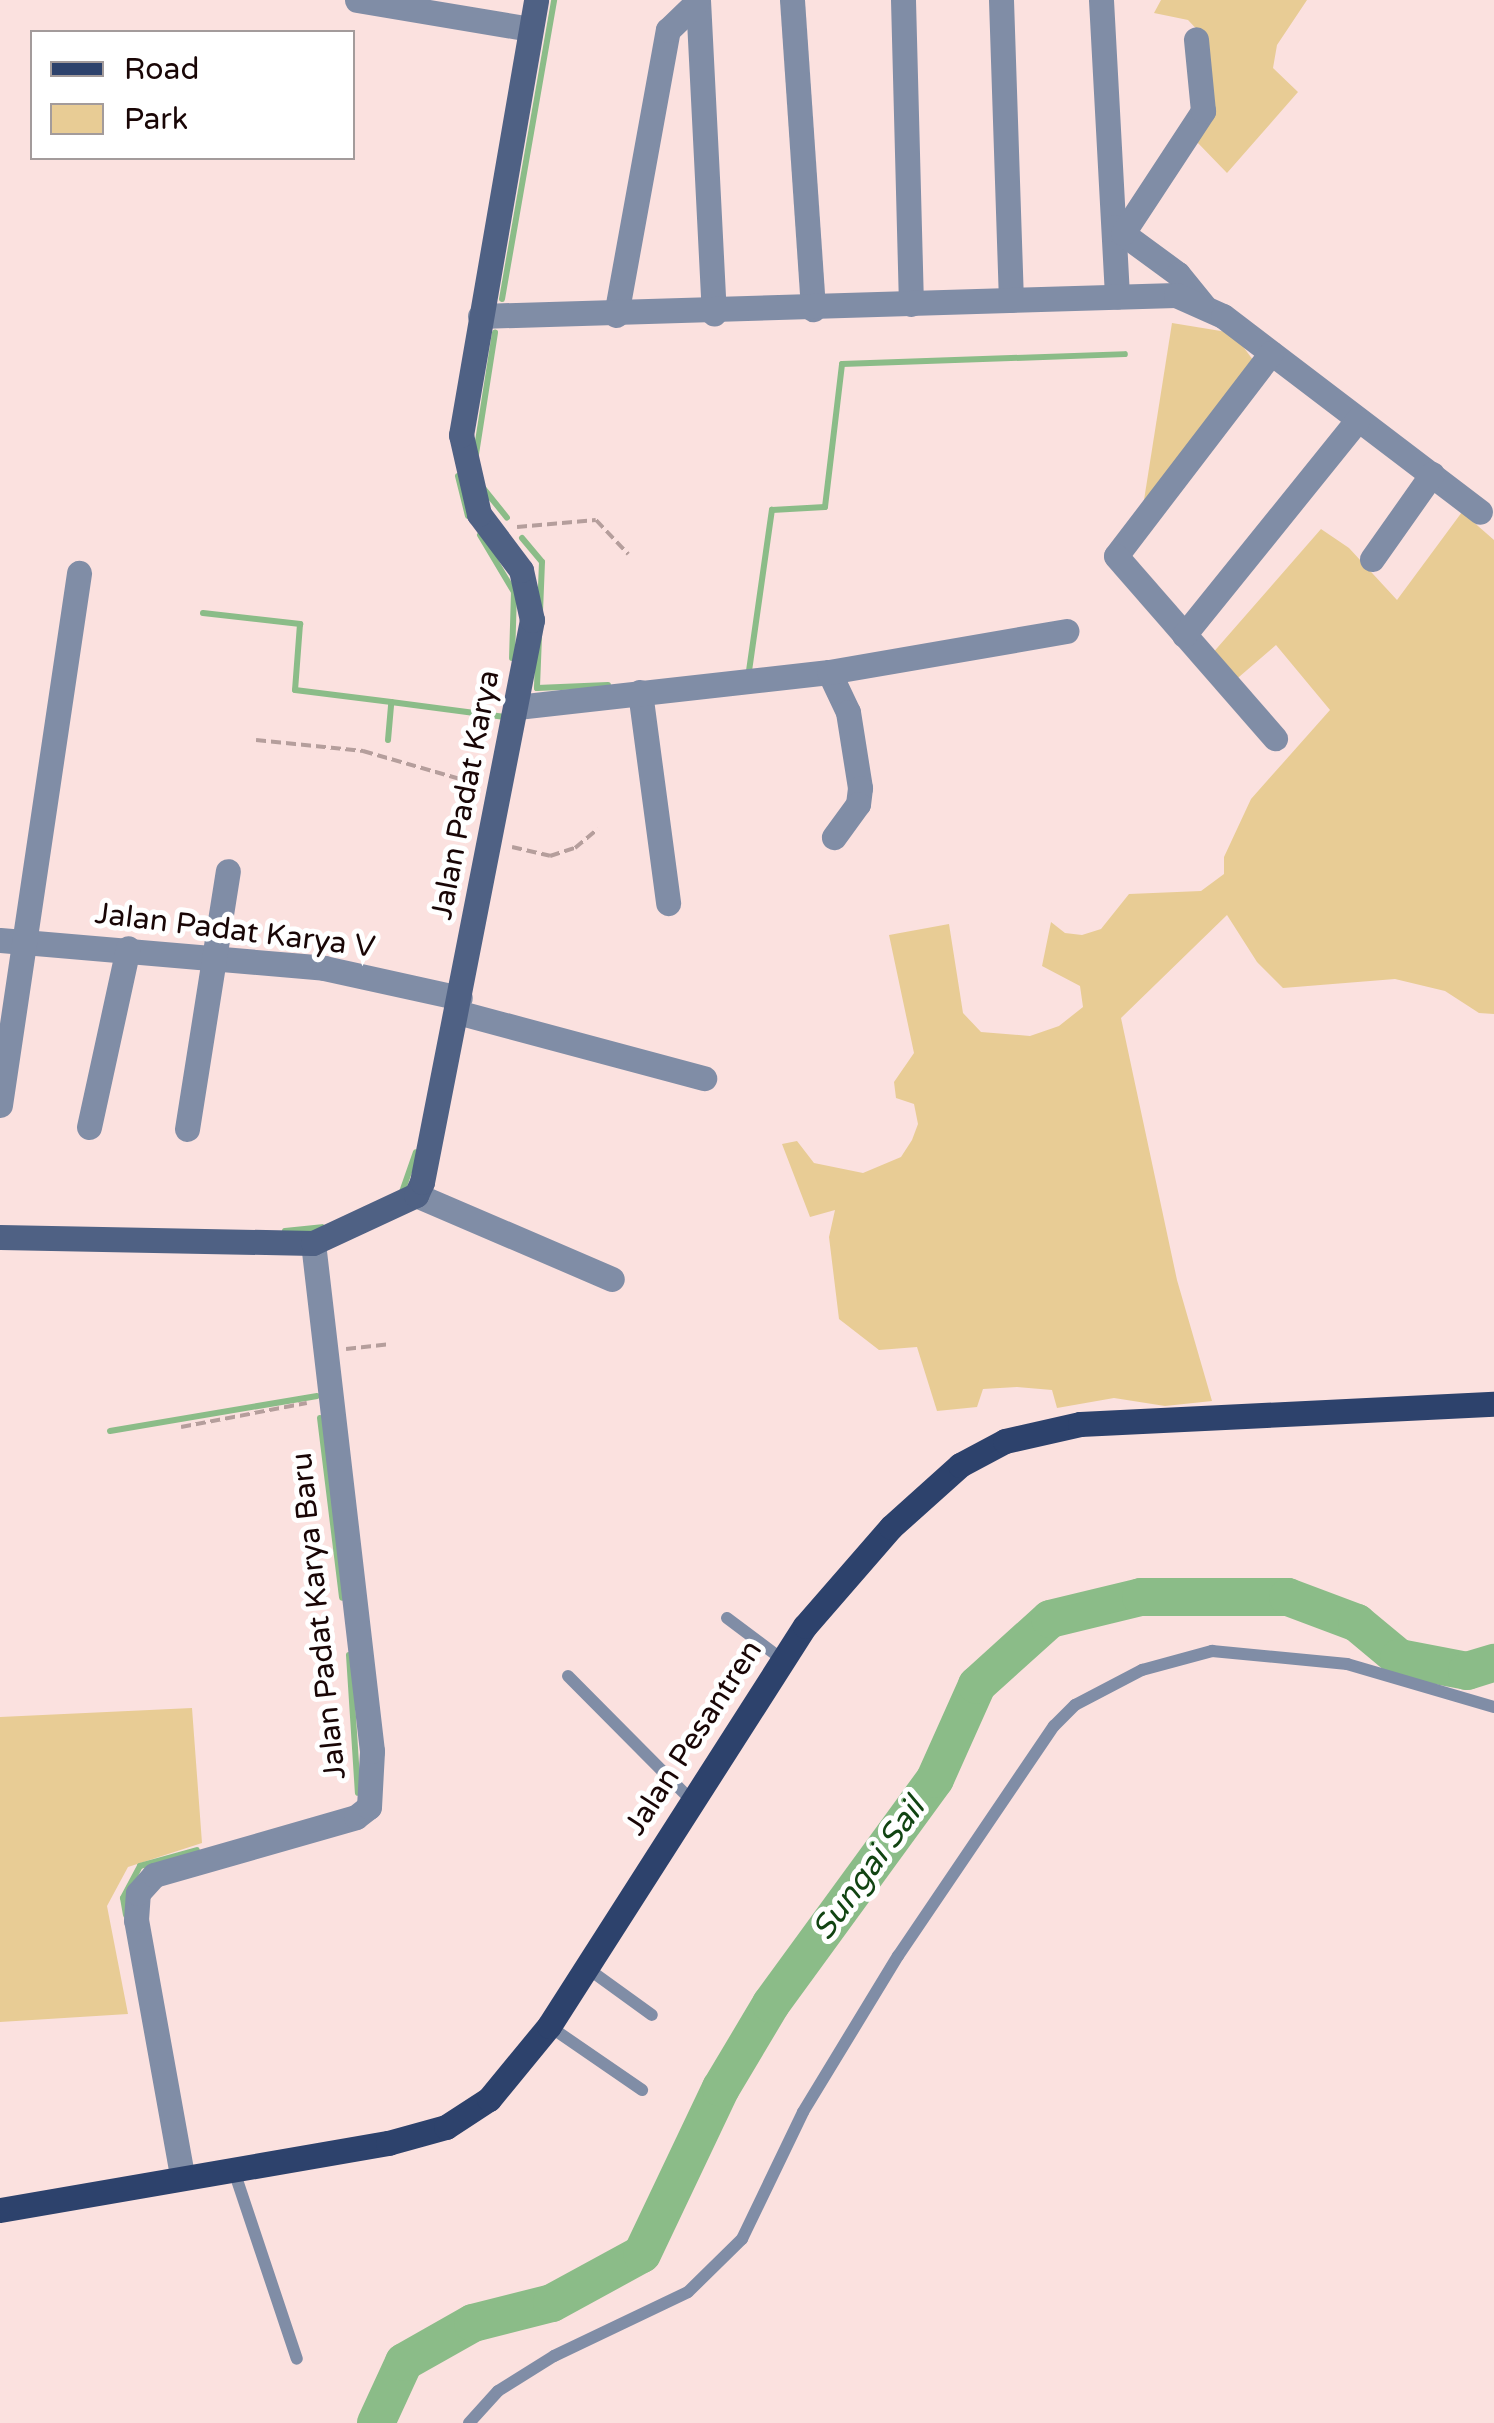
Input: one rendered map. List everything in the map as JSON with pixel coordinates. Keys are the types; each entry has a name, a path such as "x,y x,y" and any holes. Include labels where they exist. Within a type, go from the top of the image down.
{"main road":[{"name":"Jalan Pesantren","path":"0,2210 233,2166 388,2143 446,2127 489,2099 549,2026 783,1660 891,1527 960,1465 1004,1441 1116,1420 1494,1404"}],"street":[{"path":"356,0 530,29"},
{"name":"Jalan Padat Karya","path":"416,1195 459,1005 532,620 530,592 472,494 461,435 536,0"},
{"path":"792,0 812,309"},
{"path":"903,0 911,304"},
{"path":"1000,0 1011,300"},
{"path":"1101,0 1119,230 1118,298"},
{"path":"698,1 714,314"},
{"path":"616,315 668,30 698,1"},
{"path":"1119,230 1203,111 1196,39"},
{"path":"1119,230 1178,274 1204,305 1480,512"},
{"path":"480,316 714,314 1176,295 1204,305"},
{"path":"1271,353 1116,556 1276,738"},
{"path":"1184,635 1358,419"},
{"path":"1372,559 1432,474"},
{"path":"0,1105 28,942 79,573"},
{"path":"517,707 829,672 1066,631"},
{"path":"829,672 848,712 860,788 858,804 834,838"},
{"path":"640,692 668,903"},
{"path":"187,1129 219,956 228,872"},
{"name":"Jalan Padat Karya V","path":"0,940 128,948 324,968 704,1078"},
{"path":"89,1127 128,948"},
{"path":"0,1237 314,1243 416,1195 612,1280"},
{"name":"Jalan Padat Karya Baru","path":"182,2175 136,1920 138,1894 154,1875 356,1817 369,1807 372,1751 326,1400 314,1243"}],"lane":[{"path":"727,1618 783,1660"},
{"path":"470,2423 498,2391 554,2356 688,2292 742,2239 803,2112 898,1956 1054,1726 1076,1705 1142,1670 1212,1651 1347,1664 1494,1707"},
{"path":"568,1676 691,1800"},
{"path":"587,1968 652,2015"},
{"path":"549,2026 642,2090"},
{"path":"233,2166 297,2360"}],"path":[{"path":"492,529 596,520 628,554"},
{"path":"256,740 363,751 500,794"},
{"path":"490,841 550,856 575,848 598,829"},
{"path":"322,1352 391,1344"},
{"path":"182,1427 326,1400"}],"green space":[{"path":"1161,0 1307,0 1277,45 1273,68 1298,92 1227,173 1197,142 1204,37 1188,20 1154,13"},
{"path":"1172,323 1233,333 1256,364 1141,519"},
{"path":"1462,512 1494,540 1494,1014 1479,1013 1445,991 1395,979 1283,988 1257,962 1227,915 1121,1018 1177,1280 1212,1401 1165,1406 1114,1398 1057,1408 1052,1390 1017,1387 983,1389 977,1407 937,1411 917,1347 879,1350 839,1319 829,1237 835,1210 810,1217 782,1144 797,1141 814,1163 863,1173 901,1157 912,1140 918,1124 914,1104 896,1098 894,1082 914,1053 889,935 949,924 963,1013 981,1032 1030,1036 1059,1026 1083,1007 1080,986 1042,966 1051,922 1065,933 1082,935 1101,929 1129,894 1201,891 1224,874 1224,857 1251,799 1330,710 1276,645 1232,683 1211,655 1321,529 1349,548 1397,600"},
{"path":"192,1708 202,1843 128,1867 107,1906 128,2014 0,2022 0,1717"}],"waterway":[{"path":"502,299 554,0"},
{"path":"476,454 495,332"},
{"path":"749,671 772,510 825,507 842,364 1125,354"},
{"path":"458,476 468,516"},
{"path":"483,488 507,518"},
{"path":"480,535 514,592 512,658"},
{"path":"522,538 542,562 537,688 608,685"},
{"path":"203,613 300,624 295,690 391,702"},
{"path":"388,740 391,702 505,717"},
{"path":"402,1192 416,1152"},
{"path":"285,1231 322,1227"},
{"path":"110,1431 317,1396"},
{"path":"320,1418 342,1598"},
{"name":"Sungai Sail","path":"376,2423 404,2362 473,2323 552,2303 642,2254 721,2088 771,2004 935,1779 977,1685 1050,1619 1141,1597 1288,1597 1357,1623 1399,1658 1467,1671 1494,1663"},
{"path":"349,1655 358,1793"},
{"path":"126,1915 123,1898 140,1866 197,1850"}]}
